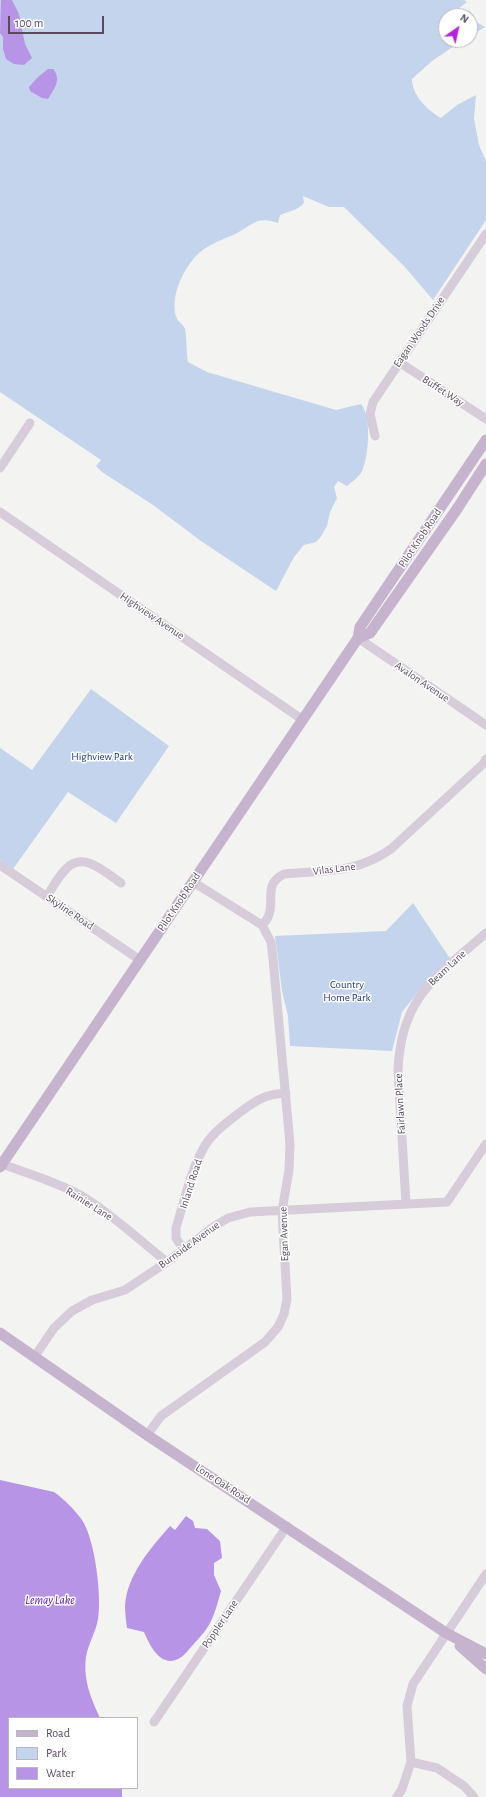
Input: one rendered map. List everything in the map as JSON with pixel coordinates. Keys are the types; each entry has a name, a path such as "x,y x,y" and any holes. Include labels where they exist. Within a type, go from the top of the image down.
{"main road":[{"name":"Pilot Knob Road","path":"1,1165 358,638 360,627 486,440"},
{"name":"Pilot Knob Road","path":"358,638 370,633 457,509 486,464"},
{"name":"Lone Oak Road","path":"0,1333 147,1435 287,1526 446,1633 486,1654"},
{"name":"Lone Oak Road","path":"446,1633 486,1668"}],"street":[{"name":"Eagan Woods Drive","path":"375,436 370,414 373,402 486,234"},
{"name":"Buffet Way","path":"399,362 486,419"},
{"path":"0,468 30,422"},
{"name":"Highview Avenue","path":"0,512 303,720"},
{"path":"387,586 398,593"},
{"name":"Avalon Avenue","path":"358,638 486,725"},
{"name":"Vilas Lane","path":"262,925 269,917 271,888 276,878 284,874 348,869 363,865 378,858 391,849 483,764 486,759"},
{"path":"47,896 67,867 79,861 92,863 121,883"},
{"name":"Skyline Road","path":"0,864 140,960"},
{"path":"193,882 262,925"},
{"name":"Egan Avenue","path":"147,1435 161,1416 265,1342 278,1327 284,1314 287,1298 282,1211 290,1144 271,942 262,925"},
{"name":"Beam Lane","path":"413,1007 423,991 442,971 486,933"},
{"name":"Fairlawn Place","path":"406,1204 398,1070 399,1050 403,1032 413,1007"},
{"name":"Inland Road","path":"183,1249 176,1238 176,1228 196,1164 203,1148 221,1127 258,1099 276,1093 286,1093"},
{"name":"Burnside Avenue","path":"35,1356 54,1328 72,1311 92,1300 125,1290 167,1262 213,1226 228,1218 250,1212 447,1202 486,1144"},
{"name":"Rainier Lane","path":"1,1165 55,1183 82,1196 106,1213 167,1262"},
{"name":"Poppler Lane","path":"154,1722 287,1526"},
{"path":"396,1797 402,1789 411,1762 407,1706 413,1684 486,1574"},
{"path":"411,1762 437,1768 464,1786 474,1797"}],"green space":[{"path":"0,0 464,0 467,2 459,8 438,8 438,48 451,48 432,61 412,79 415,91 421,102 441,118 457,105 476,95 474,119 479,145 486,161 486,220 433,300 404,266 344,207 329,207 303,196 304,203 296,209 280,215 278,223 264,220 259,221 204,249 196,256 186,269 178,286 175,311 177,319 185,329 188,362 207,372 336,410 361,404 367,418 368,438 366,458 361,473 347,486 338,481 334,487 337,498 330,512 327,526 316,542 304,545 294,557 276,591 201,541 153,505 102,472 96,466 101,460 0,392"},
{"path":"478,23 485,27 478,31"},
{"name":"Highview Park","path":"91,689 169,746 116,823 68,792 13,869 0,860 0,748 32,770"},
{"name":"Country Home Park","path":"413,903 451,960 418,992 402,1012 392,1051 290,1046 288,1016 282,991 275,936 386,931"}],"water":[{"path":"1,0 12,0 19,14 25,44 32,58 24,65 14,64 6,59 3,49 3,37 0,33"},
{"path":"48,69 53,69 56,73 57,81 55,88 48,99 42,98 30,91 29,87"},
{"name":"Lemay Lake","path":"0,1480 54,1492 76,1512 87,1529 91,1540 99,1597 96,1629 87,1652 85,1665 88,1689 100,1717 8,1717 8,1789 122,1789 122,1797 0,1797"},
{"path":"186,1516 193,1521 195,1528 207,1529 220,1541 222,1558 214,1563 214,1575 221,1591 213,1616 204,1632 182,1657 173,1661 167,1661 157,1654 149,1644 144,1632 127,1628 125,1606 130,1584 141,1563 170,1526 175,1530"}]}
